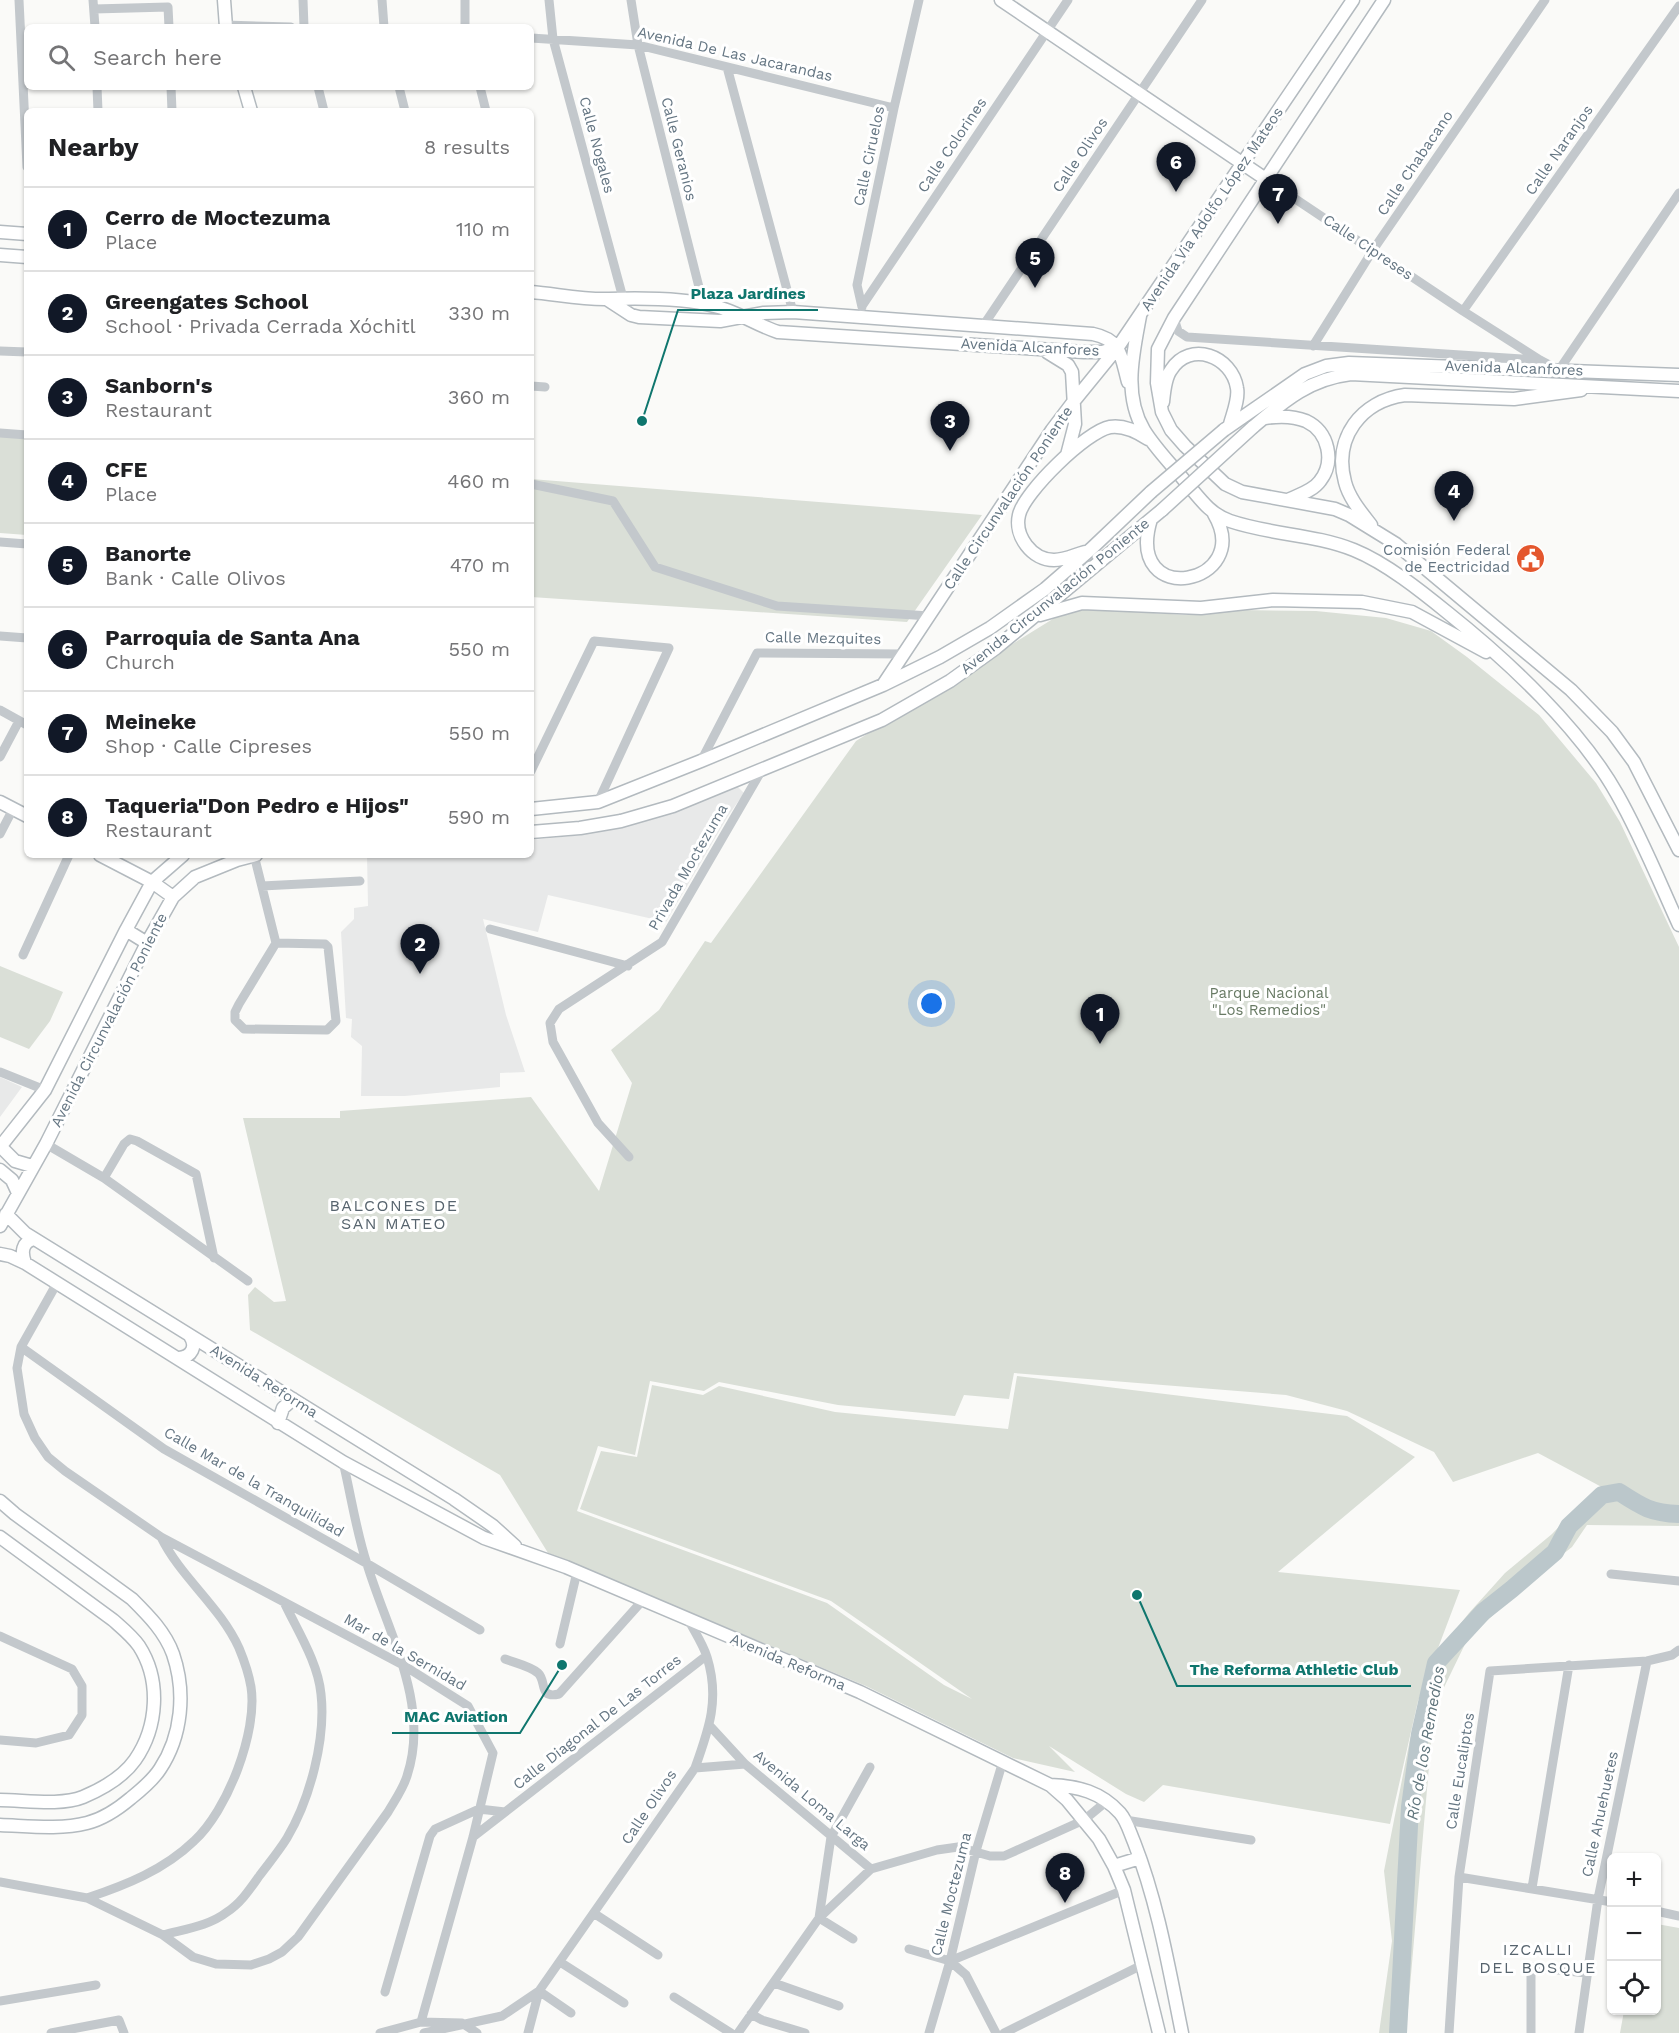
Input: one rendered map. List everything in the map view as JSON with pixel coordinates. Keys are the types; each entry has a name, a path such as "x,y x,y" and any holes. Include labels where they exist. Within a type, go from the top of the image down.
{"main road":[{"path":"224,0 226,24"},
{"name":"Calle Cipreses","path":"1001,0 1267,180"},
{"name":"Avenida Via Adolfo López Mateos","path":"1214,514 1152,442 1137,415 1131,391 1134,346 1140,316 1353,0"},
{"name":"Avenida Via Adolfo López Mateos","path":"1384,0 1174,318 1158,349 1156,362 1162,412 1171,429 1185,446 1225,484 1242,492 1335,509 1376,531 1396,544 1571,690 1604,724 1634,762 1679,850"},
{"path":"245,90 250,108"},
{"path":"24,234 0,232 0,256 24,257"},
{"name":"Avenida Alcanfores","path":"534,288 622,304 703,303 717,306 743,317 764,328 778,332 1043,350 1103,352 1118,347 1113,341 1093,334 983,326 864,312 764,313 743,317 711,321 639,317 622,304"},
{"name":"Calle Circunvalación Poniente","path":"883,685 1074,401 1140,316"},
{"path":"1118,347 1131,391"},
{"path":"1043,350 1068,365 1072,372 1073,436 1067,456"},
{"path":"1162,412 1169,372 1175,363 1187,355 1200,353 1212,356 1225,365 1234,377 1238,390 1227,427"},
{"name":"Avenida Alcanfores","path":"1227,427 1305,374 1326,366 1348,363 1679,375"},
{"name":"Avenida Alcanfores","path":"1253,427 1310,384 1331,376 1351,374 1679,391"},
{"path":"1376,531 1354,502 1345,483 1343,469 1349,434 1366,410 1391,397 1405,395 1514,399 1612,386"},
{"path":"1263,418 1295,418 1306,421 1318,430 1327,447 1329,460 1326,472 1319,483 1288,500"},
{"name":"Avenida Circunvalación Poniente","path":"534,809 598,802 883,685 940,657 990,628 1045,589 1151,492 1227,427"},
{"name":"Avenida Circunvalación Poniente","path":"534,832 580,828 621,821 673,806 882,720 950,681 1033,617 1162,510 1253,427"},
{"path":"1091,549 1062,560 1040,557 1022,538 1018,524 1023,503 1033,489 1096,431 1108,428 1129,428 1152,442"},
{"path":"1151,518 1146,537 1147,550 1152,562 1168,576 1182,579 1197,576 1210,569 1218,557 1222,542 1219,524 1214,514"},
{"path":"1214,514 1246,525 1324,540 1355,551 1384,567 1448,613 1506,663 1551,707 1588,752 1616,792 1642,842 1679,926"},
{"path":"1033,617 1082,603 1201,608 1273,600 1362,602 1412,612 1506,663"},
{"path":"0,802 24,814"},
{"path":"106,858 152,882 173,897"},
{"name":"Avenida Circunvalación Poniente","path":"0,1147 45,1090 152,882 180,858"},
{"name":"Avenida Circunvalación Poniente","path":"0,1226 46,1144 147,943 173,897 195,877 244,858"},
{"path":"126,930 147,943"},
{"path":"0,1147 15,1161 32,1166"},
{"path":"0,1170 12,1180 18,1193"},
{"name":"Avenida Reforma","path":"6,1214 34,1239 454,1499 493,1526 521,1551"},
{"path":"25,1263 22,1250 29,1240 34,1239"},
{"name":"Avenida Reforma","path":"0,1254 25,1263 343,1462 484,1538 577,1572 860,1692 1050,1785 1084,1820 1099,1839 1114,1866 1124,1890 1159,2033"},
{"path":"179,1358 189,1355 192,1351 193,1340 190,1336"},
{"path":"278,1423 283,1408 293,1399"},
{"path":"0,1501 132,1599 148,1616 164,1634 173,1654 180,1696 179,1723 171,1749 159,1770 121,1806 88,1823 67,1827 0,1825"},
{"path":"0,1537 129,1634 148,1665 155,1695 152,1721 135,1760 112,1783 81,1798 57,1801 0,1800"},
{"name":"Avenida Reforma","path":"1050,1785 1074,1786 1095,1794 1107,1801 1125,1820 1140,1858 1161,1934 1182,2033"},
{"path":"1114,1866 1140,1858"}],"street":[{"path":"19,0 24,108"},
{"path":"303,0 304,24"},
{"path":"382,0 384,24"},
{"path":"465,0 465,24"},
{"name":"Calle Nogales","path":"549,0 553,39 622,304"},
{"name":"Calle Geranios","path":"631,0 638,45 703,303"},
{"name":"Calle Ciruelos","path":"864,312 857,285 919,0"},
{"name":"Calle Colorines","path":"864,312 1068,0"},
{"name":"Calle Olivos","path":"983,326 1202,0"},
{"name":"Calle Chabacano","path":"1313,346 1373,250 1545,0"},
{"path":"94,24 94,5 168,8 169,24"},
{"name":"Calle Naranjos","path":"1463,311 1679,6"},
{"name":"Avenida De Las Jacarandas","path":"534,38 638,45 894,108"},
{"path":"727,67 793,312"},
{"path":"97,90 98,108"},
{"path":"171,90 172,108"},
{"path":"319,90 323,108"},
{"path":"400,90 404,108"},
{"path":"481,90 485,108"},
{"name":"Calle Cipreses","path":"1267,180 1463,311 1559,370"},
{"path":"1559,370 1679,193"},
{"name":"Avenida Alcanfores","path":"1174,318 1178,331 1187,337 1540,360"},
{"path":"0,351 24,352"},
{"path":"534,386 545,387"},
{"path":"0,433 24,435"},
{"path":"534,485 613,501 655,567 777,606 929,616"},
{"path":"0,542 24,544"},
{"path":"0,636 24,638"},
{"path":"534,765 594,641 669,648 598,802"},
{"name":"Calle Mezquites","path":"702,761 757,652 903,654"},
{"path":"0,710 23,723 0,757"},
{"name":"Privada Moctezuma","path":"629,1156 598,1123 553,1042 550,1023 559,1010 662,942 763,768"},
{"path":"0,834 13,809"},
{"path":"23,955 68,858"},
{"path":"256,858 276,943 239,1004 235,1012 235,1020 244,1029 327,1030 336,1021 328,947 325,944 276,943"},
{"path":"262,886 360,881"},
{"path":"490,929 628,966"},
{"path":"0,1072 45,1090"},
{"path":"104,1178 124,1144 130,1139 196,1174 214,1258"},
{"path":"46,1144 104,1178 248,1281"},
{"path":"21,1347 57,1283"},
{"name":"Mar de la Sernidad","path":"21,1347 17,1368 24,1414 35,1438 48,1457 65,1471 161,1537 403,1665 468,1706 493,1753 473,1837 421,2022"},
{"name":"Calle Mar de la Tranquilidad","path":"21,1347 164,1449 480,1630"},
{"path":"0,1882 87,1898 163,1935 193,1956 216,1964 250,1965 269,1959 282,1952 298,1936 400,1792 408,1774 414,1730 411,1701 403,1665 366,1563 343,1462"},
{"path":"87,1898 128,1885 164,1866 195,1840 216,1815 233,1784 245,1746 251,1716 251,1688 239,1649 222,1617 167,1550 161,1537"},
{"path":"560,1644 577,1572"},
{"path":"1611,1574 1679,1581"},
{"path":"505,1659 536,1671 547,1694 559,1694 643,1600"},
{"path":"163,1935 212,1921 228,1912 243,1898 286,1840 308,1790 317,1755 322,1718 321,1693 317,1671 284,1601"},
{"name":"Calle Olivos","path":"462,2024 502,2016 539,1991 595,1914 694,1768 710,1726 713,1706 706,1656 688,1619"},
{"path":"0,1636 72,1669 82,1686 82,1715 69,1735 36,1743 0,1740"},
{"name":"Calle Eucaliptos","path":"1449,2033 1459,1877 1490,1671 1647,1661 1672,1655 1679,1650"},
{"name":"Calle Diagonal De Las Torres","path":"473,1837 706,1656"},
{"name":"Calle Ahuehuetes","path":"1579,2033 1598,1899 1647,1661"},
{"path":"1532,1887 1569,1665"},
{"name":"Avenida Loma Larga","path":"710,1726 745,1764 871,1869 937,1850 958,1847 990,1856 1004,1856 1084,1820 1107,1801"},
{"name":"Calle Moctezuma","path":"928,2033 950,1961 976,1851 1003,1761"},
{"path":"694,1768 745,1764"},
{"path":"819,1918 831,1837 870,1767"},
{"path":"384,1992 430,1836 435,1829 479,1809 505,1812"},
{"path":"1125,1820 1251,1840"},
{"path":"738,2033 819,1918 871,1869"},
{"path":"1459,1877 1532,1887 1607,1901"},
{"path":"950,1961 1124,1890"},
{"path":"1661,1912 1679,1916"},
{"path":"595,1914 658,1955"},
{"path":"819,1918 853,1939"},
{"path":"909,1949 950,1961 966,1975 996,2033"},
{"path":"560,1962 624,2003"},
{"path":"1004,2033 1142,1965"},
{"path":"1531,2033 1531,1967 1586,1973"},
{"path":"774,1983 839,2006"},
{"path":"0,2001 96,1985"},
{"path":"539,1991 571,2013"},
{"name":"Calle Olivos","path":"528,2033 539,1991"},
{"path":"674,1997 731,2033"},
{"path":"751,2014 762,2020 805,2033"},
{"path":"51,2033 119,2020 124,2033"},
{"path":"380,2033 421,2022 462,2024 477,2033"},
{"path":"424,2033 462,2024"}],"shaded area":[{"path":"736,785 744,793 666,922 548,895 538,932 483,919 506,1015 525,1072 500,1073 500,1087 405,1096 361,1096 362,1046 351,1037 352,1019 346,1018 341,932 354,919 354,908 368,906 367,858 534,858 534,840 582,835 642,822 699,802"},
{"path":"0,1077 22,1087 0,1117"}],"green space":[{"path":"0,436 24,438 24,535 0,533"},
{"path":"534,479 982,515 907,622 534,597"},
{"name":"Parque Nacional \"Los Remedios\"","path":"1086,609 1186,615 1241,610 1316,611 1386,618 1431,631 1539,715 1596,783 1620,822 1679,947 1679,1526 1587,1525 1572,1547 1539,1573 1468,1638 1434,1708 1406,2033 1379,2033 1392,1941 1384,1871 1410,1739 1436,1655 1505,1573 1552,1534 1576,1509 1611,1492 1538,1453 1453,1482 1434,1452 1347,1411 1286,1395 1014,1373 1009,1399 964,1395 955,1416 838,1405 719,1382 704,1391 650,1381 635,1455 598,1446 577,1511 827,1603 944,1685 972,1699 831,1601 580,1509 601,1451 637,1457 652,1385 703,1395 719,1386 835,1412 1008,1429 1017,1376 1347,1416 1415,1457 1278,1572 1460,1590 1418,1701 1390,1824 1163,1785 1144,1802 1126,1794 1049,1746 1075,1772 1013,1758 866,1686 548,1553 500,1475 250,1330 248,1295 255,1287 274,1302 286,1301 243,1118 340,1118 340,1111 531,1097 599,1191 632,1083 611,1050 659,1010 705,941 711,943 856,741 1056,617"},
{"path":"0,966 63,992 50,1021 29,1049 0,1037"},
{"path":"1661,1925 1679,1928 1679,2033 1620,2033 1623,2015 1661,2015"}],"waterway":[{"name":"Río de los Remedios","path":"1398,2033 1410,1807 1420,1734 1436,1663 1483,1612 1555,1552 1569,1526 1602,1495 1619,1492 1647,1508 1679,1514"}],"place":[{"name":"Parroquia de Santa Ana","path":"1176,192"},
{"name":"Meineke","path":"1278,224"},
{"name":"Banorte","path":"1035,288"},
{"name":"Plaza Jardínes","path":"642,421"},
{"name":"Sanborn's","path":"950,451"},
{"name":"CFE","path":"1454,521"},
{"name":"Comisión Federal de Eectricidad","path":"1531,559"},
{"name":"Greengates School","path":"420,974"},
{"name":"Cerro de Moctezuma","path":"1100,1044"},
{"name":"The Reforma Athletic Club","path":"1137,1595"},
{"name":"MAC Aviation","path":"562,1665"},
{"name":"Taqueria\"Don Pedro e Hijos\"","path":"1065,1903"}],"district":[{"name":"BALCONES DE SAN MATEO","path":"394,1214"},
{"name":"IZCALLI DEL BOSQUE","path":"1538,1958"}]}
